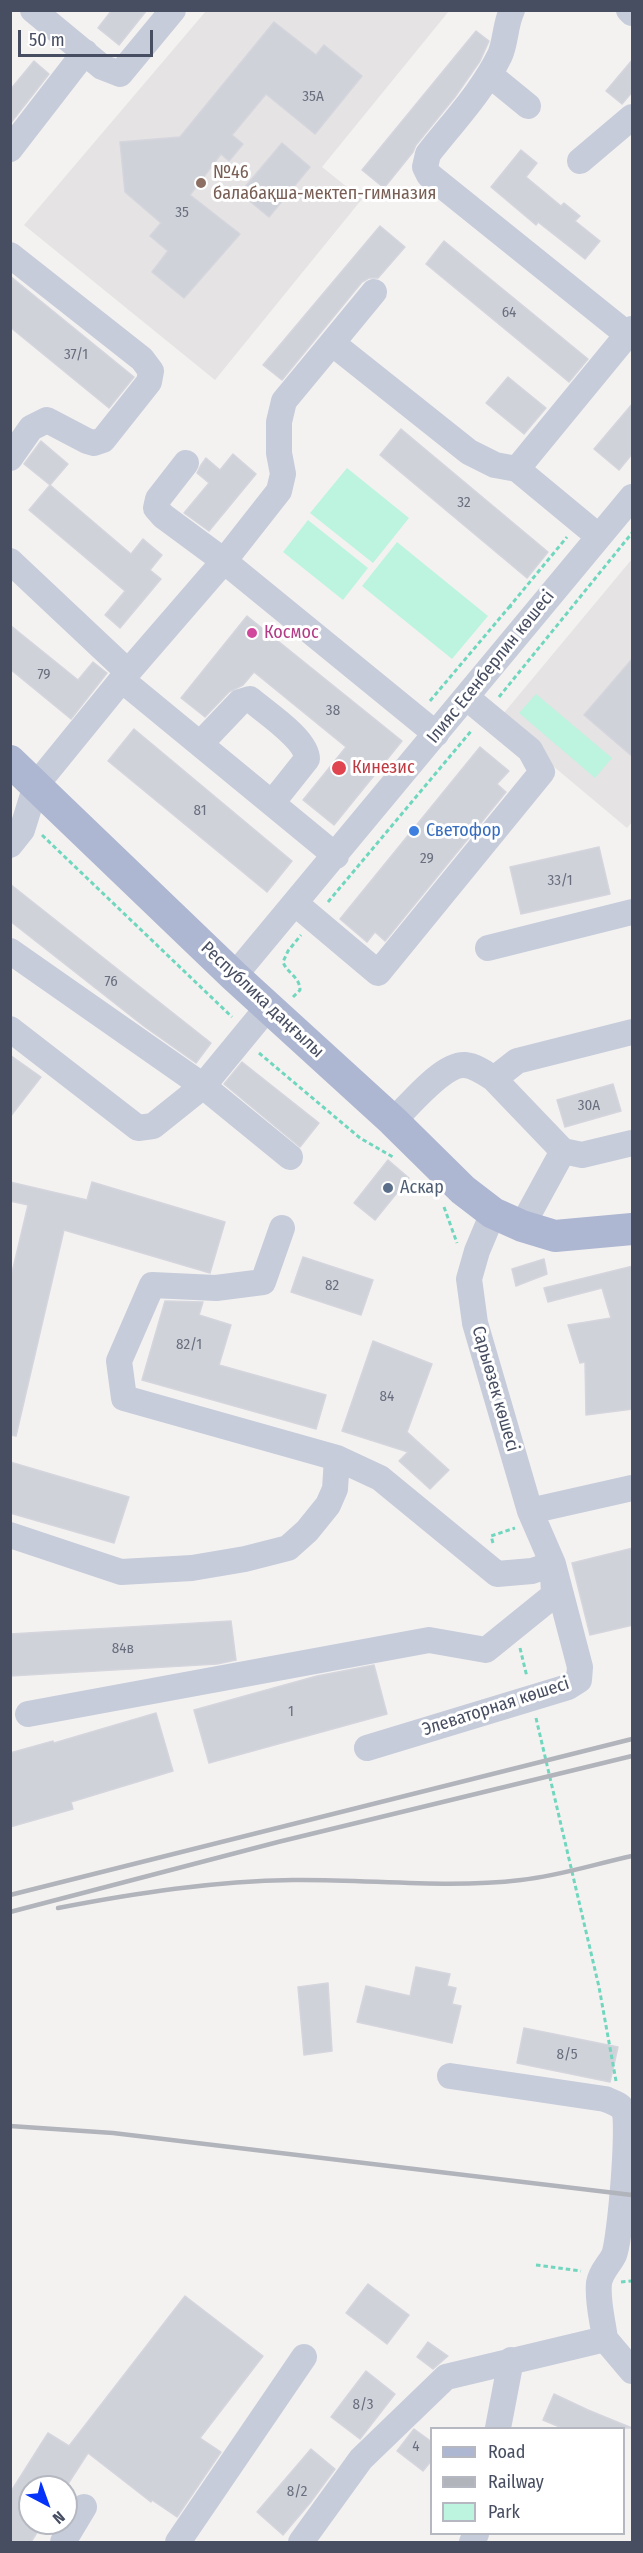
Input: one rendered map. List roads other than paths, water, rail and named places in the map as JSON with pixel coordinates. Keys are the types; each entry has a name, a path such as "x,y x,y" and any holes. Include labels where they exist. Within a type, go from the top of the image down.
{"main road":[{"name":"Республика даңғылы","path":"10,761 234,976 393,1121 463,1190 493,1213 522,1226 555,1236 633,1229"}],"street":[{"path":"33,10 102,67 120,74 172,10"},
{"path":"513,10 507,22 502,51 490,75 428,154 425,167 429,175 630,332 517,469"},
{"path":"10,149 85,52"},
{"path":"490,75 528,106"},
{"path":"580,161 633,117"},
{"path":"10,255 142,359 151,371 150,382 103,440 94,443 87,441 47,420 31,428 10,458"},
{"path":"10,845 22,830 36,785 125,676 224,561 279,491 283,474 279,453 279,422 284,401 374,292"},
{"path":"332,343 469,452 495,465 517,469 598,536"},
{"path":"186,463 158,498 156,508 162,516 224,561 436,734"},
{"name":"Ілияс Есенберлин көшесі","path":"234,976 336,856 598,536 630,504"},
{"path":"10,561 125,676 200,744 336,856"},
{"path":"296,904 378,973 542,772 530,750 466,697"},
{"path":"200,744 240,702 250,699 301,742 307,753 307,759 272,803"},
{"path":"488,948 632,913"},
{"path":"10,951 203,1086 290,1157"},
{"path":"10,1029 138,1128 153,1126 203,1086 268,1007"},
{"path":"494,1079 517,1061 633,1032"},
{"path":"393,1121 446,1070 463,1065 482,1071 494,1079 563,1151 582,1155 633,1143"},
{"path":"522,1226 563,1151"},
{"name":"Сарыөзек көшесі","path":"493,1213 477,1251 470,1279 475,1323 525,1519 553,1564"},
{"path":"28,1714 429,1640 486,1650 554,1595 553,1564 532,1571 497,1574 380,1478 337,1458 124,1398 119,1361 152,1285 216,1288 263,1282 282,1228"},
{"path":"10,1535 121,1572 192,1568 245,1559 288,1548 307,1531 328,1505 335,1489 337,1458"},
{"path":"525,1519 633,1488"},
{"name":"Элеваторная көшесі","path":"367,1748 568,1687 579,1680 580,1667 553,1564"},
{"path":"450,2076 605,2099 619,2106 624,2112 626,2121 625,2172 614,2254 601,2274 599,2286 605,2339 633,2371"},
{"path":"301,2542 361,2458 446,2376 605,2339"},
{"path":"178,2542 304,2357"},
{"path":"498,2427 511,2360"},
{"path":"63,2542 84,2506"}],"railway":[{"path":"10,1895 632,1739"},
{"path":"10,1912 278,1842 632,1756"},
{"path":"58,1908 175,1889 263,1881 493,1883 563,1873 632,1856"},
{"path":"10,2126 113,2133 632,2195"}],"place":[{"name":"№46 балабақша-мектеп-гимназия","path":"201,183"},
{"name":"Космос","path":"252,633"},
{"name":"Кинезис","path":"339,768"},
{"name":"Светофор","path":"414,831"},
{"name":"Аскар","path":"388,1188"}]}
